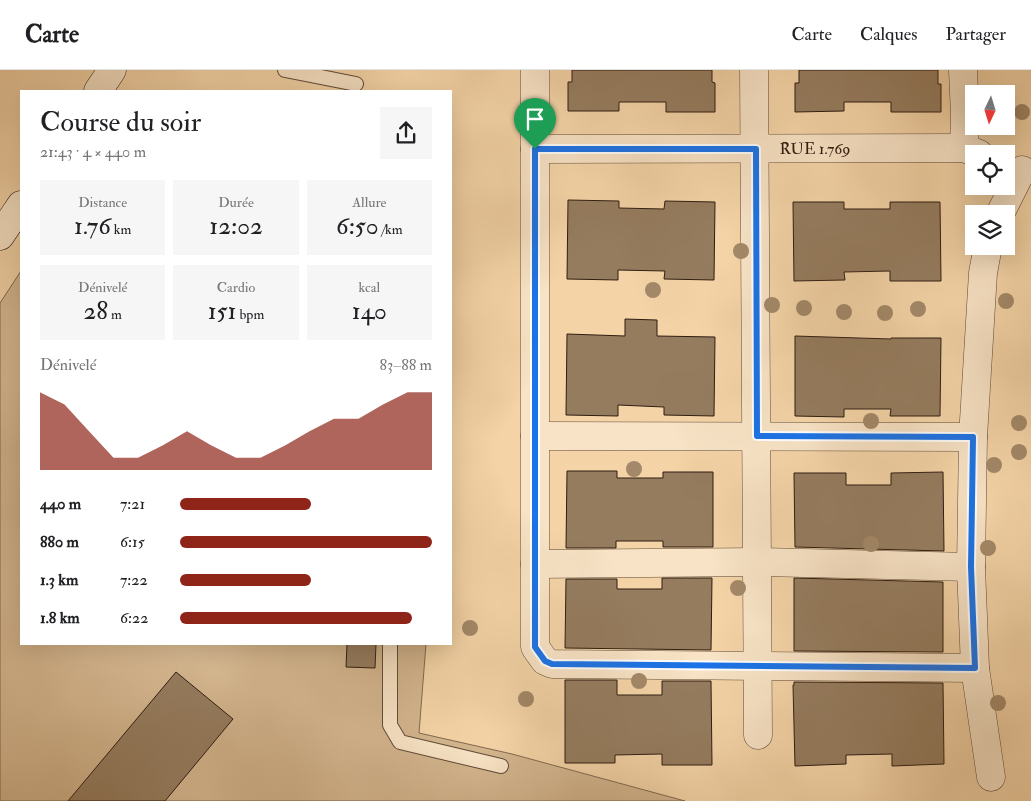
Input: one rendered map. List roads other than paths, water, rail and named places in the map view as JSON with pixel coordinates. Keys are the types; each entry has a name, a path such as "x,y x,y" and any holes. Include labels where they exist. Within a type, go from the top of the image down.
{"street":[{"path":"99,90 112,70"},
{"path":"535,70 535,647 545,661 552,664 975,668"},
{"path":"754,70 756,149 758,735"},
{"path":"963,70 965,114 970,145"},
{"name":"RUE 1.769","path":"535,149 965,151"},
{"path":"1004,205 1020,168"},
{"path":"0,236 20,206"},
{"path":"986,255 983,274 973,437 971,567 975,668 991,778"},
{"path":"535,436 973,437"},
{"path":"535,564 757,562 971,567"}],"lane":[{"path":"285,70 356,84"},
{"path":"390,645 390,725 400,742 501,766"}]}
